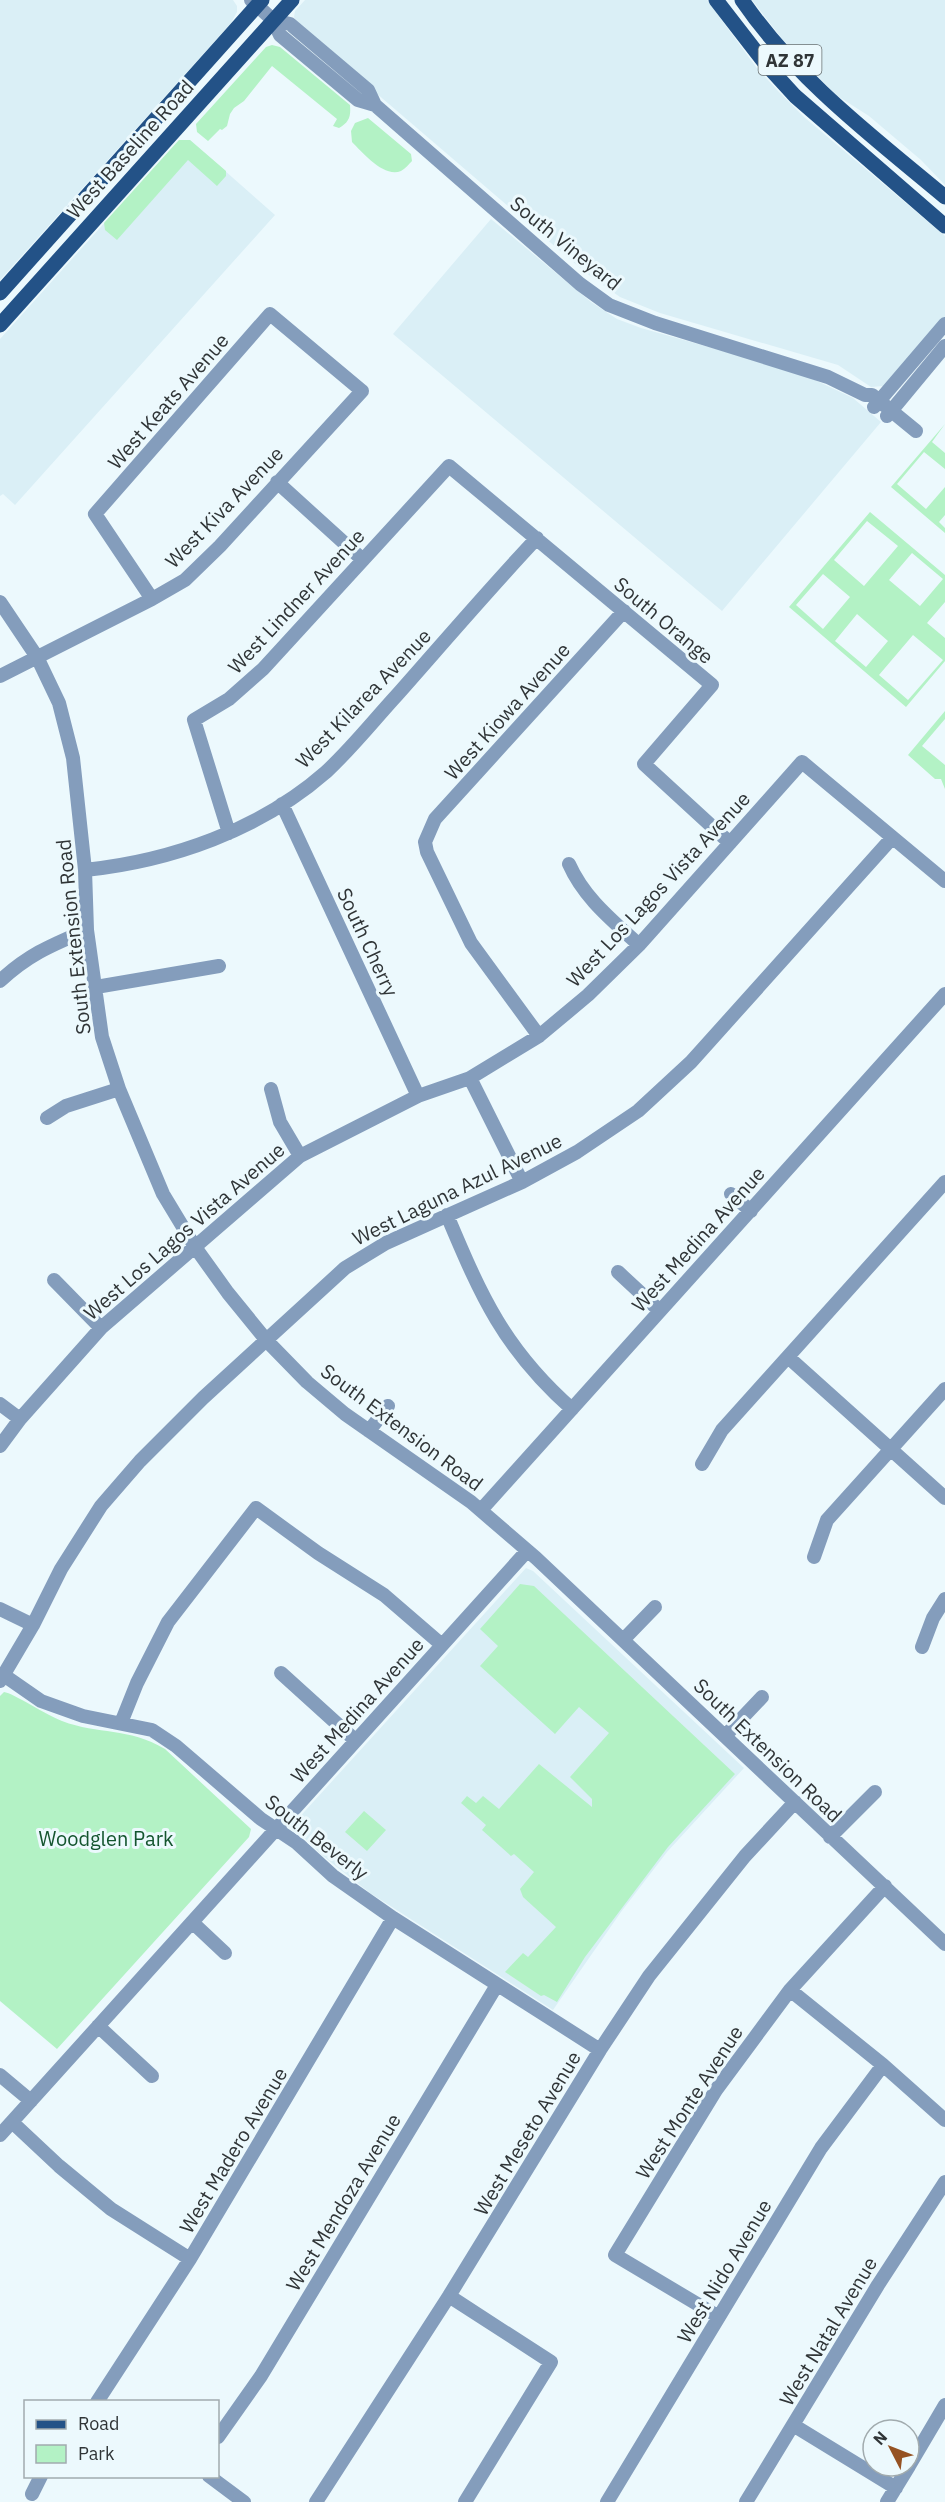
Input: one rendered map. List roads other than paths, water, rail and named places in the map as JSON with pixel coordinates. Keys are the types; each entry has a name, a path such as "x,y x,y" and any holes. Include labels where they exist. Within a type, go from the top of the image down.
{"main road":[{"name":"West Baseline Road","path":"0,325 292,0"},
{"name":"AZ 87","path":"716,0 764,62 795,96 826,126 945,226"},
{"name":"AZ 87","path":"742,0 771,39 814,86 945,197"},
{"name":"West Baseline Road","path":"0,293 257,2"}],"street":[{"name":"South Vineyard","path":"257,2 273,20 280,35 358,100 375,105 580,284 609,305 655,323 828,377 864,395 867,402 877,404 914,434"},
{"name":"West Keats Avenue","path":"152,599 95,514 270,314 362,391"},
{"path":"877,404 945,324"},
{"path":"889,414 945,346"},
{"name":"West Kiva Avenue","path":"0,676 185,580 220,546 362,391"},
{"name":"South Orange","path":"449,466 712,685 644,764 730,843"},
{"name":"West Lindner Avenue","path":"229,833 194,720 229,699 263,669 449,466"},
{"path":"277,482 363,560"},
{"name":"West Kilarea Avenue","path":"85,870 123,866 174,854 229,833 282,804 334,764 537,538"},
{"name":"South Extension Road","path":"0,602 37,657 59,704 72,758 85,870 87,930 102,1036 119,1089 163,1194 195,1247 267,1341 307,1382 369,1431 446,1483 481,1510 624,1640 830,1837 942,1934"},
{"name":"West Kiowa Avenue","path":"539,1036 471,943 424,842 435,819 624,611"},
{"name":"West Los Lagos Vista Avenue","path":"0,1446 20,1419 101,1328 300,1156 418,1096 470,1078 539,1036 588,995 639,945 802,762 892,838"},
{"name":"South Cherry","path":"282,804 418,1096"},
{"path":"892,838 945,881"},
{"name":"West Laguna Azul Avenue","path":"2,1679 61,1569 101,1506 140,1461 203,1398 345,1268 386,1243 522,1182 577,1152 638,1111 691,1062 892,838"},
{"path":"569,864 577,881 593,903 639,945"},
{"path":"0,981 31,956 53,943 87,930"},
{"path":"96,987 219,966"},
{"name":"West Medina Avenue","path":"481,1510 945,994"},
{"path":"470,1078 522,1182"},
{"path":"47,1118 66,1106 119,1089"},
{"path":"271,1089 280,1122 300,1156"},
{"path":"702,1464 722,1430 945,1182"},
{"path":"731,1194 751,1210"},
{"path":"447,1215 476,1285 501,1328 531,1368 572,1408"},
{"path":"618,1272 660,1311"},
{"path":"54,1280 101,1328"},
{"path":"788,1357 945,1498"},
{"path":"814,1557 827,1520 945,1389"},
{"path":"0,1404 20,1419"},
{"path":"369,1431 388,1406"},
{"path":"122,1723 136,1683 168,1622 256,1508 318,1553 384,1595 442,1645"},
{"name":"West Medina Avenue","path":"0,2135 527,1551"},
{"path":"922,1647 933,1618 945,1599"},
{"path":"624,1640 655,1607"},
{"path":"0,1609 33,1625"},
{"path":"280,1673 355,1740"},
{"name":"South Beverly","path":"2,1679 41,1701 83,1716 152,1731 176,1746 274,1830 297,1843 333,1876 393,1918 600,2050"},
{"path":"725,1736 762,1697"},
{"path":"830,1837 875,1792"},
{"name":"West Meseto Avenue","path":"316,2502 449,2296 600,2050 649,1976 745,1856 795,1802"},
{"name":"West Monte Avenue","path":"719,2317 615,2255 716,2090 790,1990 885,1886"},
{"name":"West Madero Avenue","path":"101,2400 190,2259 393,1918"},
{"path":"192,1922 225,1953"},
{"name":"West Mendoza Avenue","path":"219,2436 261,2376 497,1985"},
{"path":"790,1990 883,2065 945,2120"},
{"path":"98,2026 152,2076"},
{"name":"West Nido Avenue","path":"608,2502 821,2148 883,2065"},
{"path":"0,2075 31,2101"},
{"path":"12,2122 59,2166 111,2209 190,2259"},
{"name":"West Natal Avenue","path":"746,2502 878,2285 945,2182"},
{"path":"449,2296 551,2362 465,2502"},
{"path":"921,2446 945,2405"},
{"path":"793,2425 896,2488"},
{"path":"32,2494 40,2478"},
{"path":"212,2478 244,2502"},
{"path":"887,2502 902,2478"}],"park label":[{"name":"Woodglen Park","path":"106,1838"}]}
